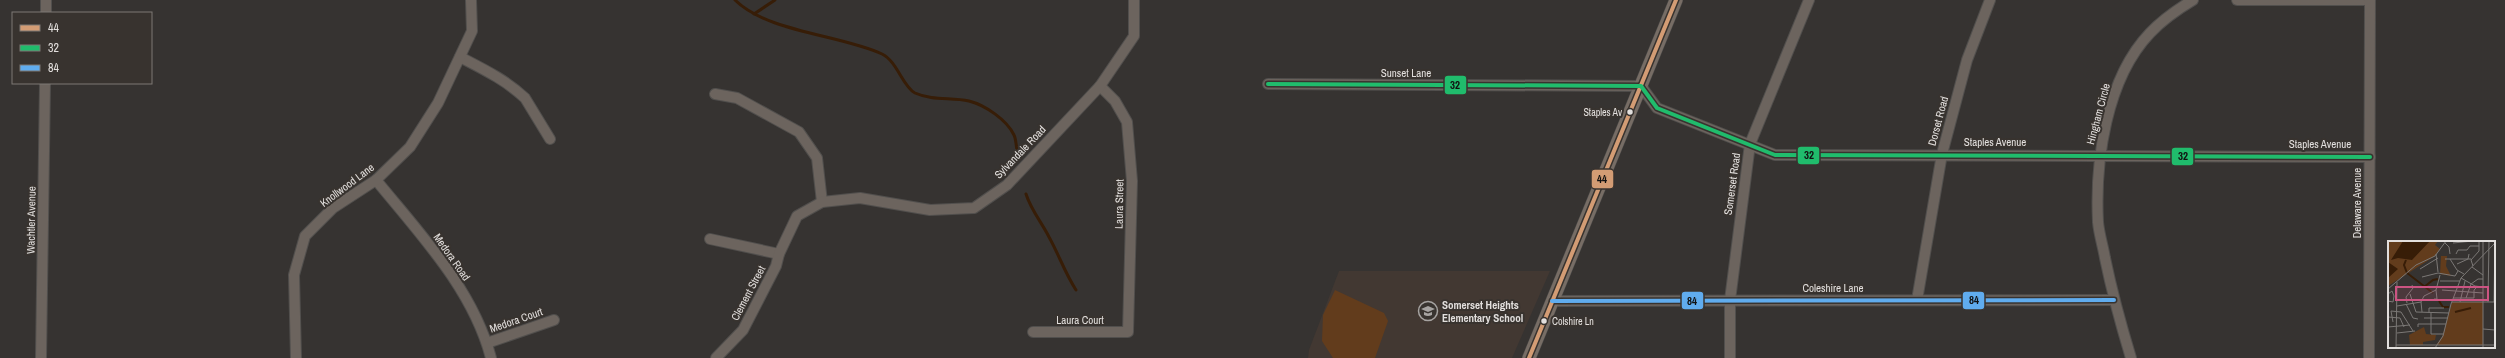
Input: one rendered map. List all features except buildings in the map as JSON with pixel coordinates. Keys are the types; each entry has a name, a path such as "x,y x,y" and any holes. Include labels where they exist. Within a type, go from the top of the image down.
{"main road":[{"path":"1529,358 1676,0"}],"street":[{"path":"46,0 46,12"},
{"name":"Knollwood Lane","path":"296,358 294,275 305,236 333,208 376,180 410,147 438,103 472,31 471,0"},
{"name":"Sylvandale Road","path":"779,254 797,216 822,202 860,198 930,210 974,208 1007,185 1100,86 1134,36 1134,0"},
{"name":"Somerset Road","path":"1730,358 1730,300 1750,144 1809,0"},
{"name":"Dorset Road","path":"1917,300 1942,154 1967,60 1990,0"},
{"name":"Hingham Circle","path":"2130,358 2114,300 2098,223 2100,154 2115,90 2130,59 2149,33 2173,12 2193,0"},
{"path":"2237,0 2370,0"},
{"name":"Delaware Avenue","path":"2369,358 2370,0"},
{"path":"460,57 508,83 520,93 525,98 550,139"},
{"name":"Wachtler Avenue","path":"41,358 45,84"},
{"name":"Sunset Lane","path":"1268,84 1641,86"},
{"name":"Laura Street","path":"1100,86 1115,101 1127,122 1132,181 1128,332"},
{"name":"Staples Avenue","path":"1641,86 1657,108 1775,155 2100,154 2370,156"},
{"path":"715,94 737,98 799,132 817,158 822,202"},
{"name":"Medora Road","path":"376,180 433,249 460,289 487,343 491,358"},
{"path":"710,239 779,254"},
{"name":"Clement Street","path":"716,358 743,330 776,266 779,254"},
{"name":"Coleshire Lane","path":"1552,300 2114,300"},
{"name":"Medora Court","path":"487,343 554,320"},
{"name":"Laura Court","path":"1033,332 1128,332"}],"shaded area":[{"name":"Somerset Heights Elementary School","path":"1339,271 1550,271 1512,358 1308,358 1309,350"},
{"path":"1335,290 1384,313 1388,321 1375,358 1333,358 1322,341 1323,315"}],"waterway":[{"path":"735,0 749,11 785,26 846,42 882,54 892,62 907,85 915,93 928,97 969,101 982,106 995,114 1011,129 1015,137 1017,150"},
{"path":"754,14 775,0"},
{"path":"1026,194 1076,290"}],"transit line":[{"name":"44","path":"1529,358 1676,0"},
{"name":"32","path":"1268,84 1641,86 1657,108 1775,155 2370,157"},
{"name":"84","path":"1552,301 2114,300"}],"place":[{"name":"Staples Av","path":"1630,112"},
{"name":"Somerset Heights Elementary School","path":"1428,311"},
{"name":"Colshire Ln","path":"1544,321"}]}
